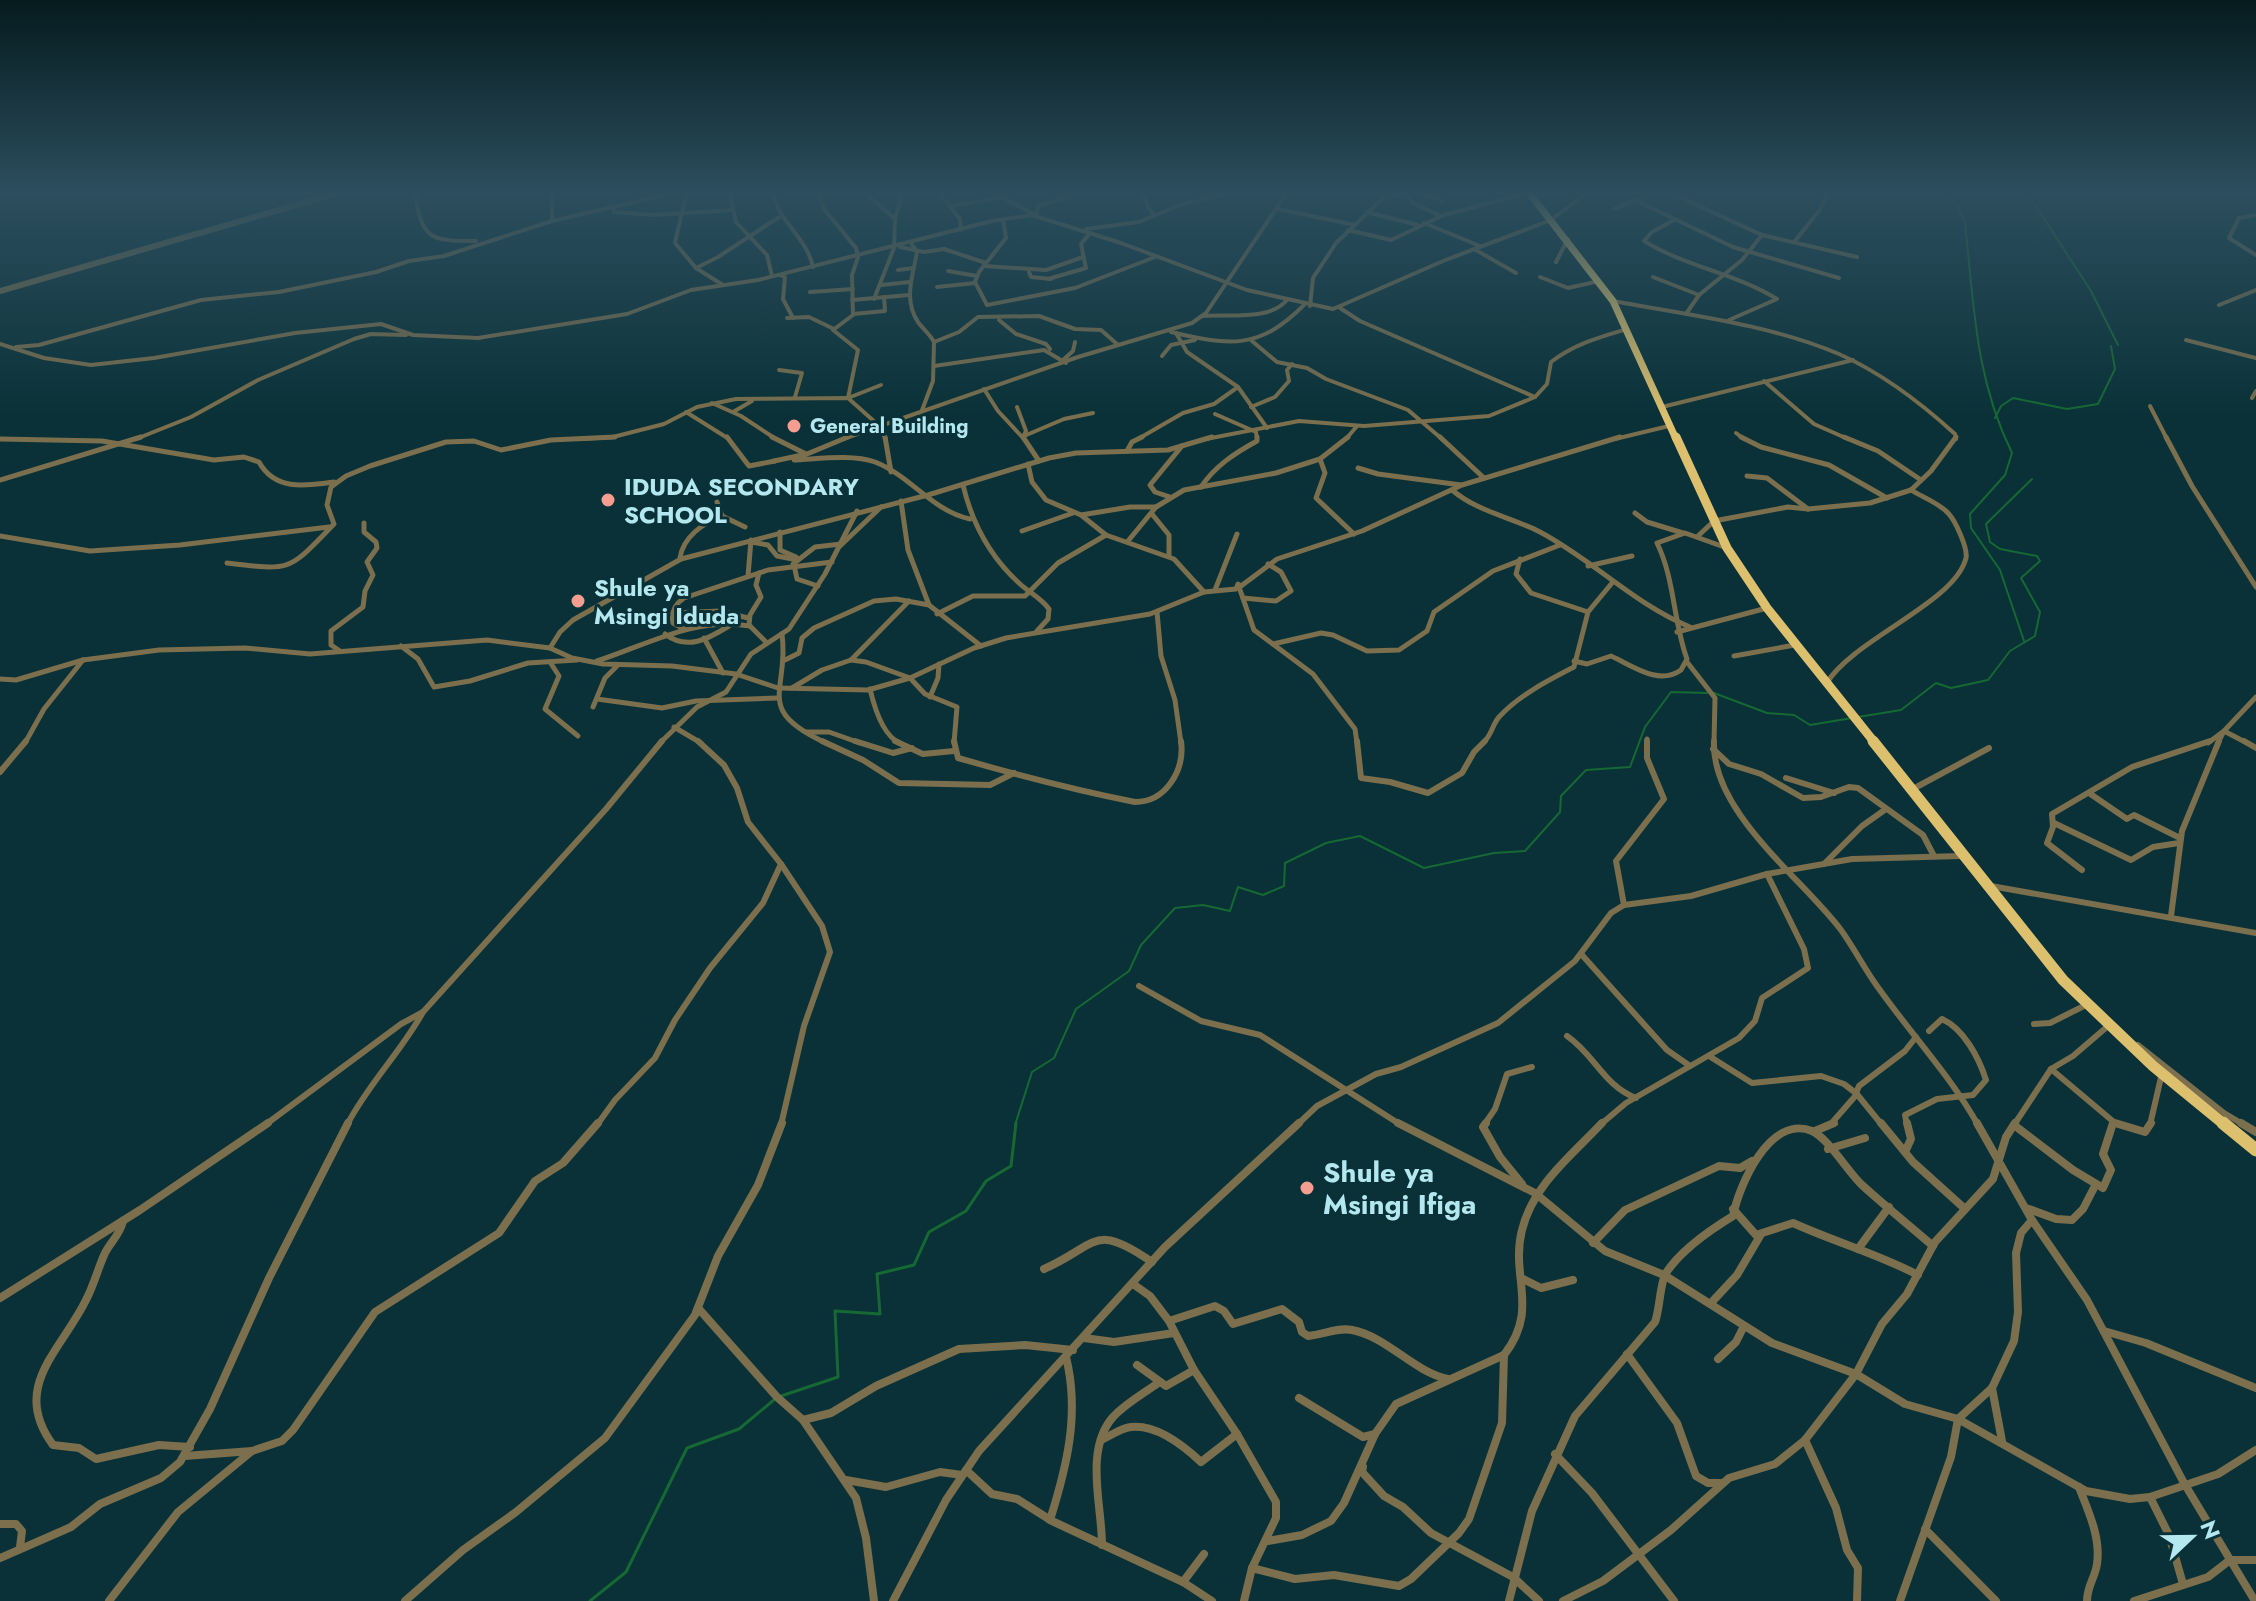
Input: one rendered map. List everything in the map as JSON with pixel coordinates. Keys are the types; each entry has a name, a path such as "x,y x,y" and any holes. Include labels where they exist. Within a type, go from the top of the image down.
{"highway":[{"path":"1590,269 1613,301 1627,329 1727,548 1767,608 1961,856 2086,1005 2162,1073 2256,1150"}],"street":[{"path":"0,291 73,269"},
{"path":"14,347 51,342 201,300 279,292 384,269"},
{"path":"697,269 723,285"},
{"path":"770,269 772,276"},
{"path":"0,480 124,443 214,407 258,380 371,334 478,338 627,314 685,291 807,269"},
{"path":"853,314 854,269"},
{"path":"874,299 888,269"},
{"path":"898,270 908,269"},
{"path":"914,269 909,295 917,321 934,342 933,383 925,396 921,413"},
{"path":"982,269 975,283 987,306 1079,287 1125,269"},
{"path":"997,269 1006,272 1050,269"},
{"path":"1048,279 1086,269"},
{"path":"1187,269 1287,300 1340,308 1360,321 1535,397"},
{"path":"1203,316 1236,269"},
{"path":"1168,331 1233,345 1252,341 1280,329 1307,305 1313,278 1319,269"},
{"path":"1340,308 1428,269"},
{"path":"1507,269 1516,273"},
{"path":"1715,269 1777,299 1727,321"},
{"path":"1686,314 1699,295 1729,269"},
{"path":"1807,269 1839,278"},
{"path":"948,271 977,276"},
{"path":"1029,272 1031,277 1073,280 1079,287"},
{"path":"784,275 782,298 790,318 809,317 834,329 858,350 848,398 858,412 873,419 880,427 888,444 887,465 891,472"},
{"path":"1540,277 1568,288 1599,281"},
{"path":"1653,277 1699,295"},
{"path":"881,285 910,282"},
{"path":"937,287 975,283"},
{"path":"810,292 853,289"},
{"path":"2219,305 2256,290"},
{"path":"852,300 909,295"},
{"path":"834,329 853,314 886,311 884,297"},
{"path":"686,412 729,437 749,466 807,454 1064,361 1168,331 1203,316 1266,315 1280,308 1287,300"},
{"path":"1613,301 1776,332 1853,360 1921,403 1954,431 1956,439 1931,471 1911,490 1870,503 1808,509 1788,507 1714,521 1703,535 1698,536"},
{"path":"934,342 956,336 973,325 976,317 1041,316 1075,329 1101,330 1117,344"},
{"path":"995,318 1016,334 1046,344 1064,361"},
{"path":"0,344 44,358 99,365 295,333 381,324 413,335"},
{"path":"550,648 560,632 573,620 681,559 1076,453 1168,450 1218,435 1256,432 1303,421 1357,426 1489,416 1535,397 1547,384 1553,360 1588,341 1627,329"},
{"path":"1176,333 1179,343 1198,362 1238,387 1269,428"},
{"path":"1162,356 1168,346 1199,339"},
{"path":"2186,340 2256,358"},
{"path":"1252,341 1277,362 1292,364 1400,405 1422,419 1484,478"},
{"path":"1064,361 1073,351 1075,342"},
{"path":"934,366 1050,350"},
{"path":"1662,407 1853,360"},
{"path":"1251,407 1279,394 1289,381 1287,371 1292,364"},
{"path":"779,370 802,373 795,397"},
{"path":"1764,381 1814,424 1878,451 1921,480"},
{"path":"0,439 45,438 124,443 207,460 236,456 259,462 267,476 292,486 337,481 370,466 446,442 474,441 501,450 551,440 605,438 663,424 712,403 759,398 848,398 881,385"},
{"path":"1127,451 1137,438 1183,413 1214,404 1238,387"},
{"path":"984,389 998,411 1024,436 1039,461"},
{"path":"2252,398 2256,391"},
{"path":"733,412 740,405 759,398"},
{"path":"712,403 807,454"},
{"path":"2150,406 2192,486 2256,587"},
{"path":"1017,407 1026,431 1024,436"},
{"path":"1024,436 1064,419 1093,413"},
{"path":"1215,414 1256,432"},
{"path":"1128,541 1156,507 1170,497 1184,490 1276,473 1320,459 1341,444 1357,426"},
{"path":"1238,584 1241,586 1268,564 1354,534 1462,485 1621,436 1669,426"},
{"path":"1201,487 1209,475 1233,454 1256,444 1256,432"},
{"path":"1736,433 1758,448 1823,463 1862,481 1887,498"},
{"path":"1170,497 1155,492 1150,485 1184,444"},
{"path":"796,449 822,448"},
{"path":"774,461 849,459 874,462 928,495 930,501 949,513 970,519"},
{"path":"1320,459 1325,473 1317,499 1354,534"},
{"path":"1028,464 1032,482 1046,500 1073,513 1081,515 1130,507 1156,507"},
{"path":"1358,468 1378,474 1462,485"},
{"path":"1747,476 1767,478 1808,509"},
{"path":"227,563 276,569 301,558 332,527 334,519 327,499 337,481"},
{"path":"963,485 970,519 1014,577 1045,603 1051,614 1037,631"},
{"path":"1452,490 1477,506 1538,531 1612,583 1690,627"},
{"path":"1826,684 1837,666 1938,595 1965,562 1967,552 1948,513 1911,490"},
{"path":"901,501 908,550 929,605 981,646"},
{"path":"717,502 722,516 745,527"},
{"path":"795,563 815,547 840,545 883,505"},
{"path":"0,1558 61,1532 100,1504 161,1478 187,1451 219,1390 269,1278 371,1084 410,1035 423,1012 563,853 606,809 674,727 708,701 726,692 751,654 791,626 832,562 857,511"},
{"path":"1022,531 1073,513"},
{"path":"1635,513 1650,524 1666,526 1727,548"},
{"path":"1152,514 1169,535 1170,557"},
{"path":"1081,515 1106,535 1170,557 1183,566 1204,592"},
{"path":"680,558 681,550 704,523 722,516"},
{"path":"340,651 331,645 331,631 363,607 365,591 373,575 367,562 377,548 376,542 364,532 364,523"},
{"path":"0,536 52,548 89,551 214,542 332,527"},
{"path":"780,532 780,550 795,563 797,579 818,586"},
{"path":"1683,533 1657,543 1671,575 1677,632 1687,662 1715,698 1713,749 1717,772 1736,808 1785,871 1806,889 1842,931 1962,1097 2029,1209 2032,1220 2104,1331 2184,1483 2255,1601"},
{"path":"1215,590 1237,534"},
{"path":"937,614 973,596 1011,598 1031,592 1058,563 1106,535"},
{"path":"751,541 768,545 777,556 795,563"},
{"path":"748,576 751,541"},
{"path":"1269,642 1280,645 1324,633 1370,652 1401,648 1425,635 1433,622 1434,612 1485,576 1560,545"},
{"path":"1588,566 1632,556"},
{"path":"1520,559 1516,574 1528,591 1588,612"},
{"path":"684,629 673,623 673,613 675,605 684,598 795,563 832,562"},
{"path":"1243,598 1279,600 1291,591 1281,572 1268,564"},
{"path":"759,573 756,585 761,597 748,612 748,618 750,626 766,642"},
{"path":"1574,661 1578,660 1588,612 1612,583"},
{"path":"0,679 16,680 83,660 199,648 245,648 310,654 487,640 550,648 617,666 672,666 736,674 778,688 870,689 910,678 981,646 1037,631 1157,612 1204,592 1235,590 1239,588 1238,584"},
{"path":"1238,584 1254,630 1313,674 1355,729 1361,778 1390,782 1424,793 1436,791 1456,779 1474,752 1492,734 1498,717 1542,684 1574,667 1574,661"},
{"path":"785,660 799,653 802,638 814,628 880,599 929,605"},
{"path":"792,689 822,670 851,660 909,601"},
{"path":"1677,632 1767,608"},
{"path":"673,613 720,611 748,618"},
{"path":"851,660 866,662 910,678 930,697 958,708 953,725 954,751 960,759 1033,776 1053,785 1141,802 1171,785 1180,766 1182,748 1175,700 1161,656 1157,612"},
{"path":"665,634 676,643 686,645 714,636 731,625"},
{"path":"593,662 684,629 750,626"},
{"path":"782,634 785,660 778,698 788,716 805,732 864,760 899,783 990,785 1014,773"},
{"path":"704,638 723,673"},
{"path":"398,645 418,659 434,687 470,681 524,664 582,659"},
{"path":"1734,656 1795,645"},
{"path":"1574,661 1587,664 1611,656 1641,673 1660,676 1678,671 1687,662"},
{"path":"0,772 22,748 51,698 83,660"},
{"path":"550,662 559,676 545,709 578,736"},
{"path":"930,697 938,678 939,664"},
{"path":"593,707 605,678 617,666"},
{"path":"870,689 874,706 885,721 890,739 923,754 954,751"},
{"path":"2082,870 2047,843 2055,809 2132,767 2207,744 2256,697"},
{"path":"597,699 655,708 708,701 778,698"},
{"path":"405,1601 463,1550 516,1512 605,1438 698,1308 718,1256 758,1185 788,1103 804,1026 830,952 822,926 781,864 748,822 737,788 724,765 705,746 674,727"},
{"path":"805,732 825,730 892,753 912,748"},
{"path":"2224,731 2256,748"},
{"path":"2171,916 2180,841 2205,770 2224,731"},
{"path":"1624,905 1616,861 1664,799 1647,758 1647,739"},
{"path":"1911,790 1989,748"},
{"path":"1713,749 1729,764 1761,774 1799,797 1857,787 1923,835 1934,856"},
{"path":"1786,778 1834,793"},
{"path":"2089,793 2127,819 2134,815 2180,841"},
{"path":"1824,864 1862,826 1886,809"},
{"path":"2054,823 2130,860 2140,851 2180,841"},
{"path":"893,1601 946,1500 1003,1424 1152,1262 1305,1116 1345,1090 1493,1026 1582,955 1611,913 1624,905 1691,896 1767,874 1824,864 1878,857 1961,856"},
{"path":"123,1221 121,1232 106,1251 86,1301 57,1344 36,1391 34,1405 41,1429 53,1445 79,1448 96,1459 159,1445 187,1451 252,1451 282,1441 293,1430 375,1312 499,1233 526,1190 581,1146 615,1100 655,1058 679,1013 710,968 763,903 781,864"},
{"path":"1268,1541 1302,1535 1329,1524 1344,1503 1375,1434 1396,1404 1504,1355 1514,1342 1522,1318 1521,1232 1535,1193 1596,1128 1636,1098 1709,1056 1752,1026 1762,998 1809,965 1767,874"},
{"path":"1988,885 2256,933"},
{"path":"1582,955 1667,1050 1690,1066"},
{"path":"1139,986 1201,1021 1268,1039 1345,1090 1452,1154 1535,1193"},
{"path":"2034,1024 2047,1024 2086,1005"},
{"path":"0,1298 123,1221 284,1112 401,1024 423,1012"},
{"path":"1905,1152 1911,1139 1905,1115 1937,1099 1973,1095 1984,1086 1987,1078 1983,1067 1949,1021 1942,1019 1929,1031"},
{"path":"1563,1601 1603,1581 1671,1530 1721,1483 1739,1474 1775,1464 1805,1440 1856,1374 1882,1324 1902,1301 1933,1246 1993,1179 1998,1158 2014,1125 2051,1069 2073,1056 2108,1026 2152,1055 2224,1113 2256,1132"},
{"path":"1567,1036 1577,1042 1615,1089 1636,1098"},
{"path":"1593,1243 1625,1210 1719,1166 1737,1169 1748,1165 1787,1130 1797,1127 1815,1131 1834,1123 1857,1094 1859,1086 1905,1051 1916,1037"},
{"path":"1709,1056 1752,1083 1784,1083 1802,1076 1823,1074 1840,1080 1857,1094 1905,1152 1964,1208"},
{"path":"1532,1067 1507,1074 1483,1131 1501,1154 1513,1178 1593,1243 1626,1262 1664,1275 1793,1353 1856,1374 1905,1404 1958,1419 2079,1487 2117,1498 2150,1497 2218,1474 2256,1450"},
{"path":"2051,1069 2113,1122 2137,1131 2148,1131 2162,1073"},
{"path":"2014,1125 2096,1184 2105,1187 2111,1166 2103,1154 2113,1122"},
{"path":"1815,1131 1861,1184 1933,1246"},
{"path":"1828,1149 1865,1138"},
{"path":"1509,1601 1532,1511 1555,1454 1575,1416 1659,1313 1664,1275 1708,1231 1730,1219 1757,1155"},
{"path":"2029,1209 2072,1222 2080,1216 2096,1184"},
{"path":"1858,1249 1889,1207"},
{"path":"1733,1209 1754,1234 1760,1236"},
{"path":"1900,1601 1951,1457 1958,1419 1992,1388 2014,1341 2018,1312 2016,1253 2021,1233 2032,1220"},
{"path":"1711,1303 1737,1275 1760,1236 1791,1223 1886,1258 1918,1275"},
{"path":"1044,1269 1062,1261 1083,1245 1102,1238 1123,1242 1152,1262"},
{"path":"1521,1278 1541,1288 1573,1280"},
{"path":"1133,1284 1150,1296 1169,1321 1194,1370 1237,1434 1276,1502 1276,1518 1268,1541 1252,1568 1244,1601"},
{"path":"1169,1321 1215,1306 1224,1311 1233,1324 1282,1309 1299,1322 1302,1332 1308,1336 1339,1330 1364,1334 1420,1368 1440,1378 1453,1379"},
{"path":"698,1308 777,1397 803,1420 846,1480 862,1515 874,1601"},
{"path":"1718,1359 1736,1342 1744,1326"},
{"path":"2104,1331 2146,1343 2256,1388"},
{"path":"1084,1338 1102,1345 1174,1333"},
{"path":"803,1420 831,1413 876,1386 959,1349 1025,1345 1070,1354"},
{"path":"1050,1520 1061,1477 1069,1460 1070,1354"},
{"path":"1627,1354 1677,1423 1696,1476 1708,1483 1721,1483"},
{"path":"1252,1568 1295,1579 1334,1575 1399,1586 1411,1579 1451,1542 1469,1519 1494,1451 1504,1411 1501,1385 1504,1355"},
{"path":"1137,1365 1158,1383 1169,1385 1194,1370"},
{"path":"1102,1545 1101,1440 1112,1418 1158,1383"},
{"path":"1992,1388 2002,1441"},
{"path":"1299,1398 1363,1437 1375,1434"},
{"path":"1101,1440 1129,1427 1139,1427 1178,1441 1201,1462 1237,1434"},
{"path":"1805,1440 1836,1508 1847,1550 1858,1569 1857,1601"},
{"path":"109,1601 172,1519 252,1451"},
{"path":"1555,1454 1578,1476 1674,1601"},
{"path":"1363,1463 1362,1472 1384,1496 1403,1507 1431,1533 1513,1577 1539,1601"},
{"path":"846,1480 886,1487 940,1472 964,1472 992,1494 1017,1499 1050,1520 1183,1582 1212,1601"},
{"path":"2079,1487 2097,1549 2097,1569 2087,1582 2087,1601"},
{"path":"2150,1497 2169,1535 2183,1584"},
{"path":"0,1524 16,1524 22,1531 20,1547"},
{"path":"1925,1529 1996,1601"},
{"path":"1183,1582 1204,1554"},
{"path":"2134,1601 2218,1572 2230,1560 2256,1560"}],"waterway":[{"path":"1970,269 1983,369 1996,415"},
{"path":"2077,269 2118,345"},
{"path":"1996,415 2001,406 2013,398 2067,409 2098,404 2115,369 2111,346"},
{"path":"1996,415 2012,453 2005,475 1970,514 1971,528 2000,570 2024,641"},
{"path":"1858,717 1901,710 1936,683 1951,688 1988,680 2010,651 2035,636 2040,612 2021,578 2040,561 2037,556 2000,549 1990,542 1986,524 2032,479"},
{"path":"1015,1125 1032,1072 1054,1058 1076,1009 1129,971 1141,945 1175,908 1203,905 1230,911 1238,887 1263,895 1284,886 1285,863 1326,843 1360,836 1424,868 1494,853 1525,851 1560,812 1561,796 1586,770 1630,767 1645,727 1671,692 1707,693"},
{"path":"1714,693 1767,713 1794,715 1810,725 1852,718"},
{"path":"781,1396 838,1377 835,1311 880,1314 877,1274 914,1265 929,1232 966,1211 986,1181 1011,1166 1016,1123"},
{"path":"590,1601 626,1572 687,1448 739,1429 775,1399"}],"place":[{"name":"General Building","path":"794,426"},
{"name":"IDUDA SECONDARY SCHOOL","path":"608,500"},
{"name":"Shule ya Msingi Iduda","path":"578,601"},
{"name":"Shule ya Msingi Ifiga","path":"1307,1188"}]}
